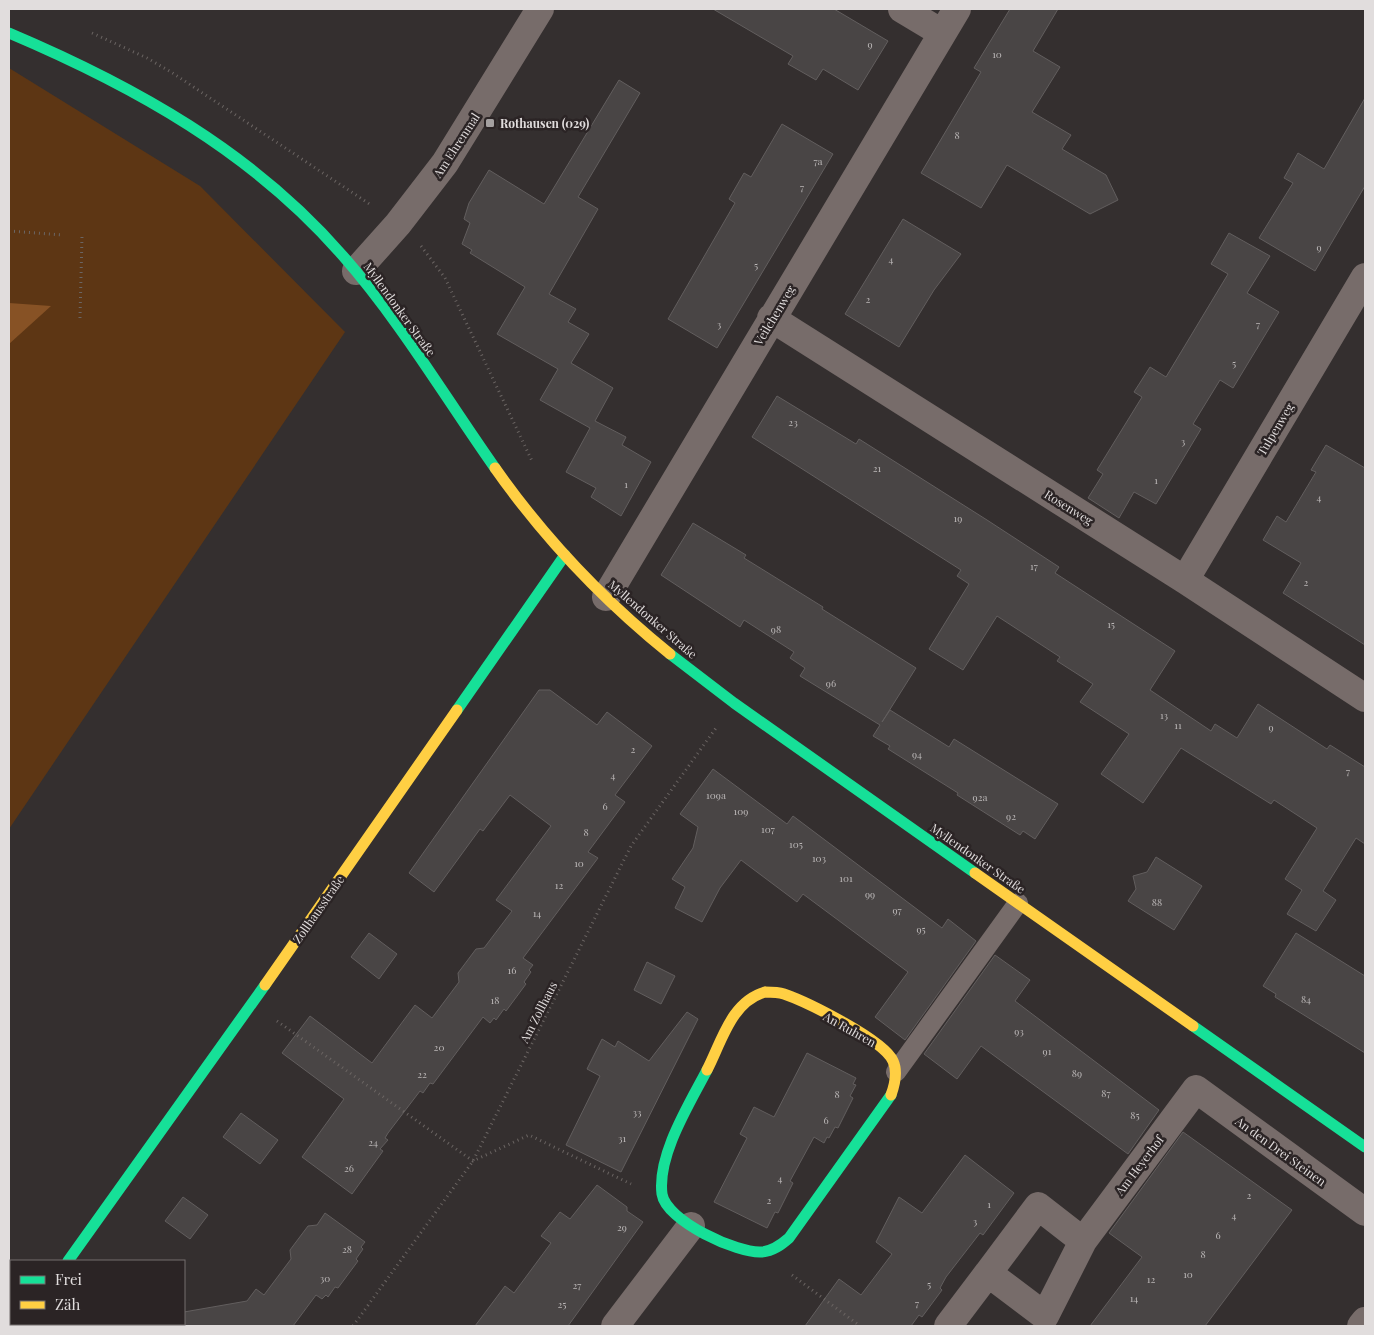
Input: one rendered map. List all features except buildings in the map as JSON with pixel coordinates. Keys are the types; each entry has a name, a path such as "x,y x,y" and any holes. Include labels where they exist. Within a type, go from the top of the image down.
{"street":[{"name":"Am Ehrenmal","path":"356,270 404,217 445,163 540,9"},
{"path":"902,9 942,33"},
{"name":"Veilchenweg","path":"606,598 957,9"},
{"name":"Myllendonker Straße","path":"9,33 104,75 155,101 208,135 258,174 312,221 356,270 518,499 565,555 606,598 665,650 734,703 1365,1147"},
{"name":"Tulpenweg","path":"1185,580 1365,277"},
{"name":"Rosenweg","path":"772,318 1185,580 1365,698"},
{"name":"Zollhausstraße","path":"69,1260 252,1004 565,555"},
{"name":"An Ruhren","path":"663,1200 662,1184 664,1169 674,1139 730,1023 748,999 758,994 775,992 795,999 874,1041 890,1055 896,1072"},
{"path":"663,1200 671,1212 691,1226 742,1249 764,1253 778,1248 789,1238 889,1099 896,1079 896,1072"},
{"name":"An den Drei Steinen","path":"1196,1090 1365,1212"},
{"name":"Am Heyerhof","path":"988,1273 1045,1316 1083,1241 1196,1090"},
{"path":"948,1326 1038,1206 1083,1241"},
{"path":"615,1326 691,1226"},
{"path":"1361,1326 1365,1321"}],"lane":[{"path":"896,1072 1018,903"}],"path":[{"path":"9,231 63,235"},
{"path":"80,318 82,236"},
{"name":"Am Zollhaus","path":"353,1326 472,1162 631,846 734,703"},
{"path":"252,1004 472,1162 529,1135 663,1200"},
{"path":"764,1253 860,1326"}],"shaded area":[{"path":"9,68 200,186 345,332 9,829"},
{"path":"9,303 51,306 9,344"}],"traffic: fast":[{"path":"9,33 101,76 146,99 189,125 231,154 308,219 343,256 384,307 495,468"},
{"path":"457,710 565,555"},
{"path":"670,654 734,703 975,873"},
{"path":"69,1260 265,985"},
{"path":"1193,1026 1365,1147"},
{"path":"707,1070 684,1113 670,1146 662,1179 662,1194 666,1204 689,1225 721,1242 751,1251 762,1252 770,1250 789,1238 891,1095"}],"traffic: slow":[{"path":"495,468 534,519 576,567 621,612 670,654"},
{"path":"265,985 457,710"},
{"path":"975,873 1193,1026"},
{"path":"765,992 782,993 795,998 844,1023 887,1052 895,1065 894,1087 891,1095"},
{"path":"707,1070 723,1035 736,1013 753,997 765,992"}],"place":[{"name":"Rothausen (029)","path":"490,123"}]}
